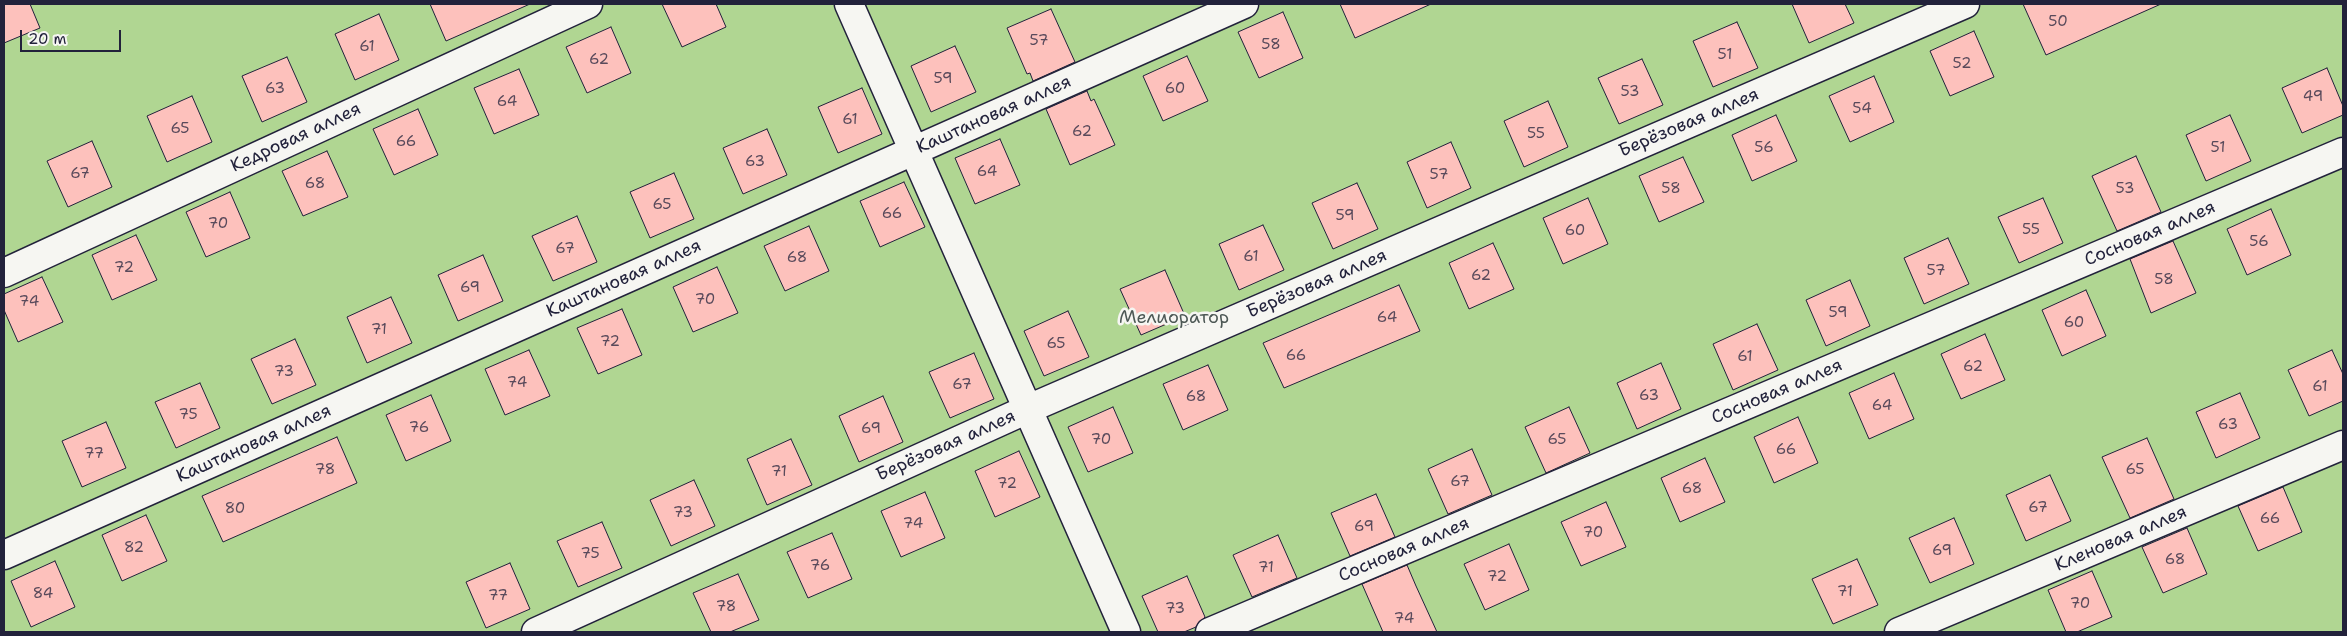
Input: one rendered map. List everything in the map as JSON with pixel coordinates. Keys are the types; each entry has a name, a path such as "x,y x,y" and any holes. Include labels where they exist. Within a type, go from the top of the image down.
{"street":[{"name":"Кедровая аллея","path":"4,273 588,4"},
{"path":"849,4 1126,632"},
{"name":"Каштановая аллея","path":"4,555 1244,4"},
{"name":"Берёзовая аллея","path":"536,632 1028,409 1965,4"},
{"name":"Сосновая аллея","path":"1210,632 2343,152"},
{"name":"Кленовая аллея","path":"1899,632 2343,445"}],"green space":[{"name":"Мелиоратор","path":"4,4 2343,4 2343,632 4,632"}],"building":[{"path":"4,4 30,4 40,28 4,43"},
{"path":"430,4 530,4 446,41"},
{"path":"662,4 716,4 726,27 682,47"},
{"path":"1340,4 1431,4 1355,38"},
{"path":"1792,4 1845,4 1854,23 1809,43"},
{"path":"2023,4 2161,4 2046,55"},
{"path":"1051,9 1075,62 1033,81 1030,73 1027,74 1007,28"},
{"path":"1283,12 1303,58 1259,78 1238,32"},
{"path":"379,14 399,60 355,80 335,34"},
{"path":"1737,22 1758,68 1713,87 1693,41"},
{"path":"611,27 631,73 587,93 566,47"},
{"path":"1974,31 1994,77 1950,96 1930,51"},
{"path":"955,46 976,92 931,112 911,66"},
{"path":"1187,56 1208,101 1163,121 1143,76"},
{"path":"287,57 307,102 262,122 242,76"},
{"path":"1642,59 1663,105 1619,124 1598,78"},
{"path":"2327,68 2343,106 2343,115 2302,133 2282,88"},
{"path":"519,69 539,115 494,134 474,88"},
{"path":"1874,76 1894,122 1850,142 1829,96"},
{"path":"862,88 882,134 838,153 818,107"},
{"path":"1087,91 1091,101 1094,99 1115,145 1070,165 1046,109"},
{"path":"192,96 212,142 167,162 147,116"},
{"path":"1548,101 1568,147 1524,167 1504,121"},
{"path":"418,109 438,155 394,175 373,129"},
{"path":"1776,115 1797,161 1752,181 1732,135"},
{"path":"2230,115 2251,161 2206,181 2186,135"},
{"path":"767,129 787,175 743,194 723,148"},
{"path":"1000,139 1020,185 975,204 955,158"},
{"path":"92,141 112,187 68,207 47,161"},
{"path":"1451,142 1471,188 1427,208 1407,162"},
{"path":"327,151 348,197 303,216 282,171"},
{"path":"2136,156 2161,212 2117,231 2092,176"},
{"path":"1683,157 1704,202 1659,222 1639,176"},
{"path":"674,173 694,219 650,238 630,192"},
{"path":"904,182 925,227 880,247 860,201"},
{"path":"1357,183 1378,229 1333,249 1312,203"},
{"path":"230,192 250,238 206,257 186,212"},
{"path":"1588,198 1608,244 1563,264 1543,218"},
{"path":"2043,198 2063,243 2019,263 1998,217"},
{"path":"2271,209 2291,255 2247,275 2227,229"},
{"path":"577,216 597,262 553,281 532,236"},
{"path":"1263,225 1284,270 1239,290 1219,244"},
{"path":"809,226 829,271 785,291 764,246"},
{"path":"136,235 157,280 112,300 92,255"},
{"path":"1948,238 1969,284 1924,304 1904,258"},
{"path":"2173,241 2196,293 2151,313 2130,259"},
{"path":"1493,243 1514,289 1469,309 1449,263"},
{"path":"483,255 503,301 458,321 438,275"},
{"path":"717,267 738,313 693,332 673,287"},
{"path":"1165,270 1185,316 1141,335 1120,289"},
{"path":"42,277 63,322 18,342 4,310 4,294"},
{"path":"1850,280 1870,326 1826,346 1806,300"},
{"path":"1399,285 1420,331 1284,388 1263,343"},
{"path":"2086,290 2106,336 2062,356 2042,310"},
{"path":"391,297 412,343 367,363 347,317"},
{"path":"622,309 642,355 598,374 577,328"},
{"path":"1068,311 1089,357 1044,376 1024,331"},
{"path":"1757,324 1778,370 1733,390 1713,344"},
{"path":"1985,334 2005,380 1961,399 1941,354"},
{"path":"295,339 316,385 272,404 251,359"},
{"path":"529,350 550,396 505,415 485,369"},
{"path":"2332,350 2343,374 2343,401 2309,416 2288,370"},
{"path":"974,353 994,399 950,418 929,372"},
{"path":"1661,363 1681,409 1637,429 1617,383"},
{"path":"1208,365 1228,410 1183,430 1163,384"},
{"path":"1894,373 1914,419 1869,439 1849,393"},
{"path":"200,383 220,428 176,448 155,402"},
{"path":"2240,393 2260,438 2216,458 2196,412"},
{"path":"431,395 451,441 406,461 386,415"},
{"path":"883,396 903,442 859,462 839,416"},
{"path":"1113,407 1133,453 1088,472 1068,427"},
{"path":"1569,407 1590,453 1546,473 1525,427"},
{"path":"1798,417 1818,463 1774,483 1754,437"},
{"path":"106,422 126,468 82,487 62,441"},
{"path":"337,437 357,483 223,542 202,496"},
{"path":"2147,438 2174,499 2130,518 2102,457"},
{"path":"791,439 812,485 767,505 747,459"},
{"path":"1472,449 1492,495 1448,514 1428,469"},
{"path":"1019,451 1040,497 995,517 975,471"},
{"path":"1705,458 1725,502 1680,522 1661,478"},
{"path":"2050,475 2071,521 2026,541 2006,495"},
{"path":"694,480 715,526 671,546 650,500"},
{"path":"2283,487 2302,532 2258,551 2238,506"},
{"path":"925,492 945,538 901,557 881,511"},
{"path":"1376,494 1395,537 1350,556 1331,513"},
{"path":"1606,502 1626,547 1581,566 1561,522"},
{"path":"146,515 167,561 122,581 102,535"},
{"path":"1954,518 1974,564 1930,583 1909,538"},
{"path":"602,522 622,568 578,587 557,541"},
{"path":"2187,528 2207,574 2163,593 2142,547"},
{"path":"832,533 852,579 808,598 787,552"},
{"path":"1278,535 1297,578 1252,597 1233,555"},
{"path":"1509,544 1529,590 1485,610 1464,564"},
{"path":"1857,559 1878,605 1833,624 1812,579"},
{"path":"55,561 75,607 31,627 11,581"},
{"path":"510,563 530,609 486,628 466,582"},
{"path":"1407,565 1437,632 1383,632 1362,584"},
{"path":"2092,571 2112,617 2077,632 2066,632 2048,590"},
{"path":"738,574 759,620 730,632 711,632 693,593"},
{"path":"1187,576 1205,617 1196,627 1184,632 1158,632 1142,596"}]}
